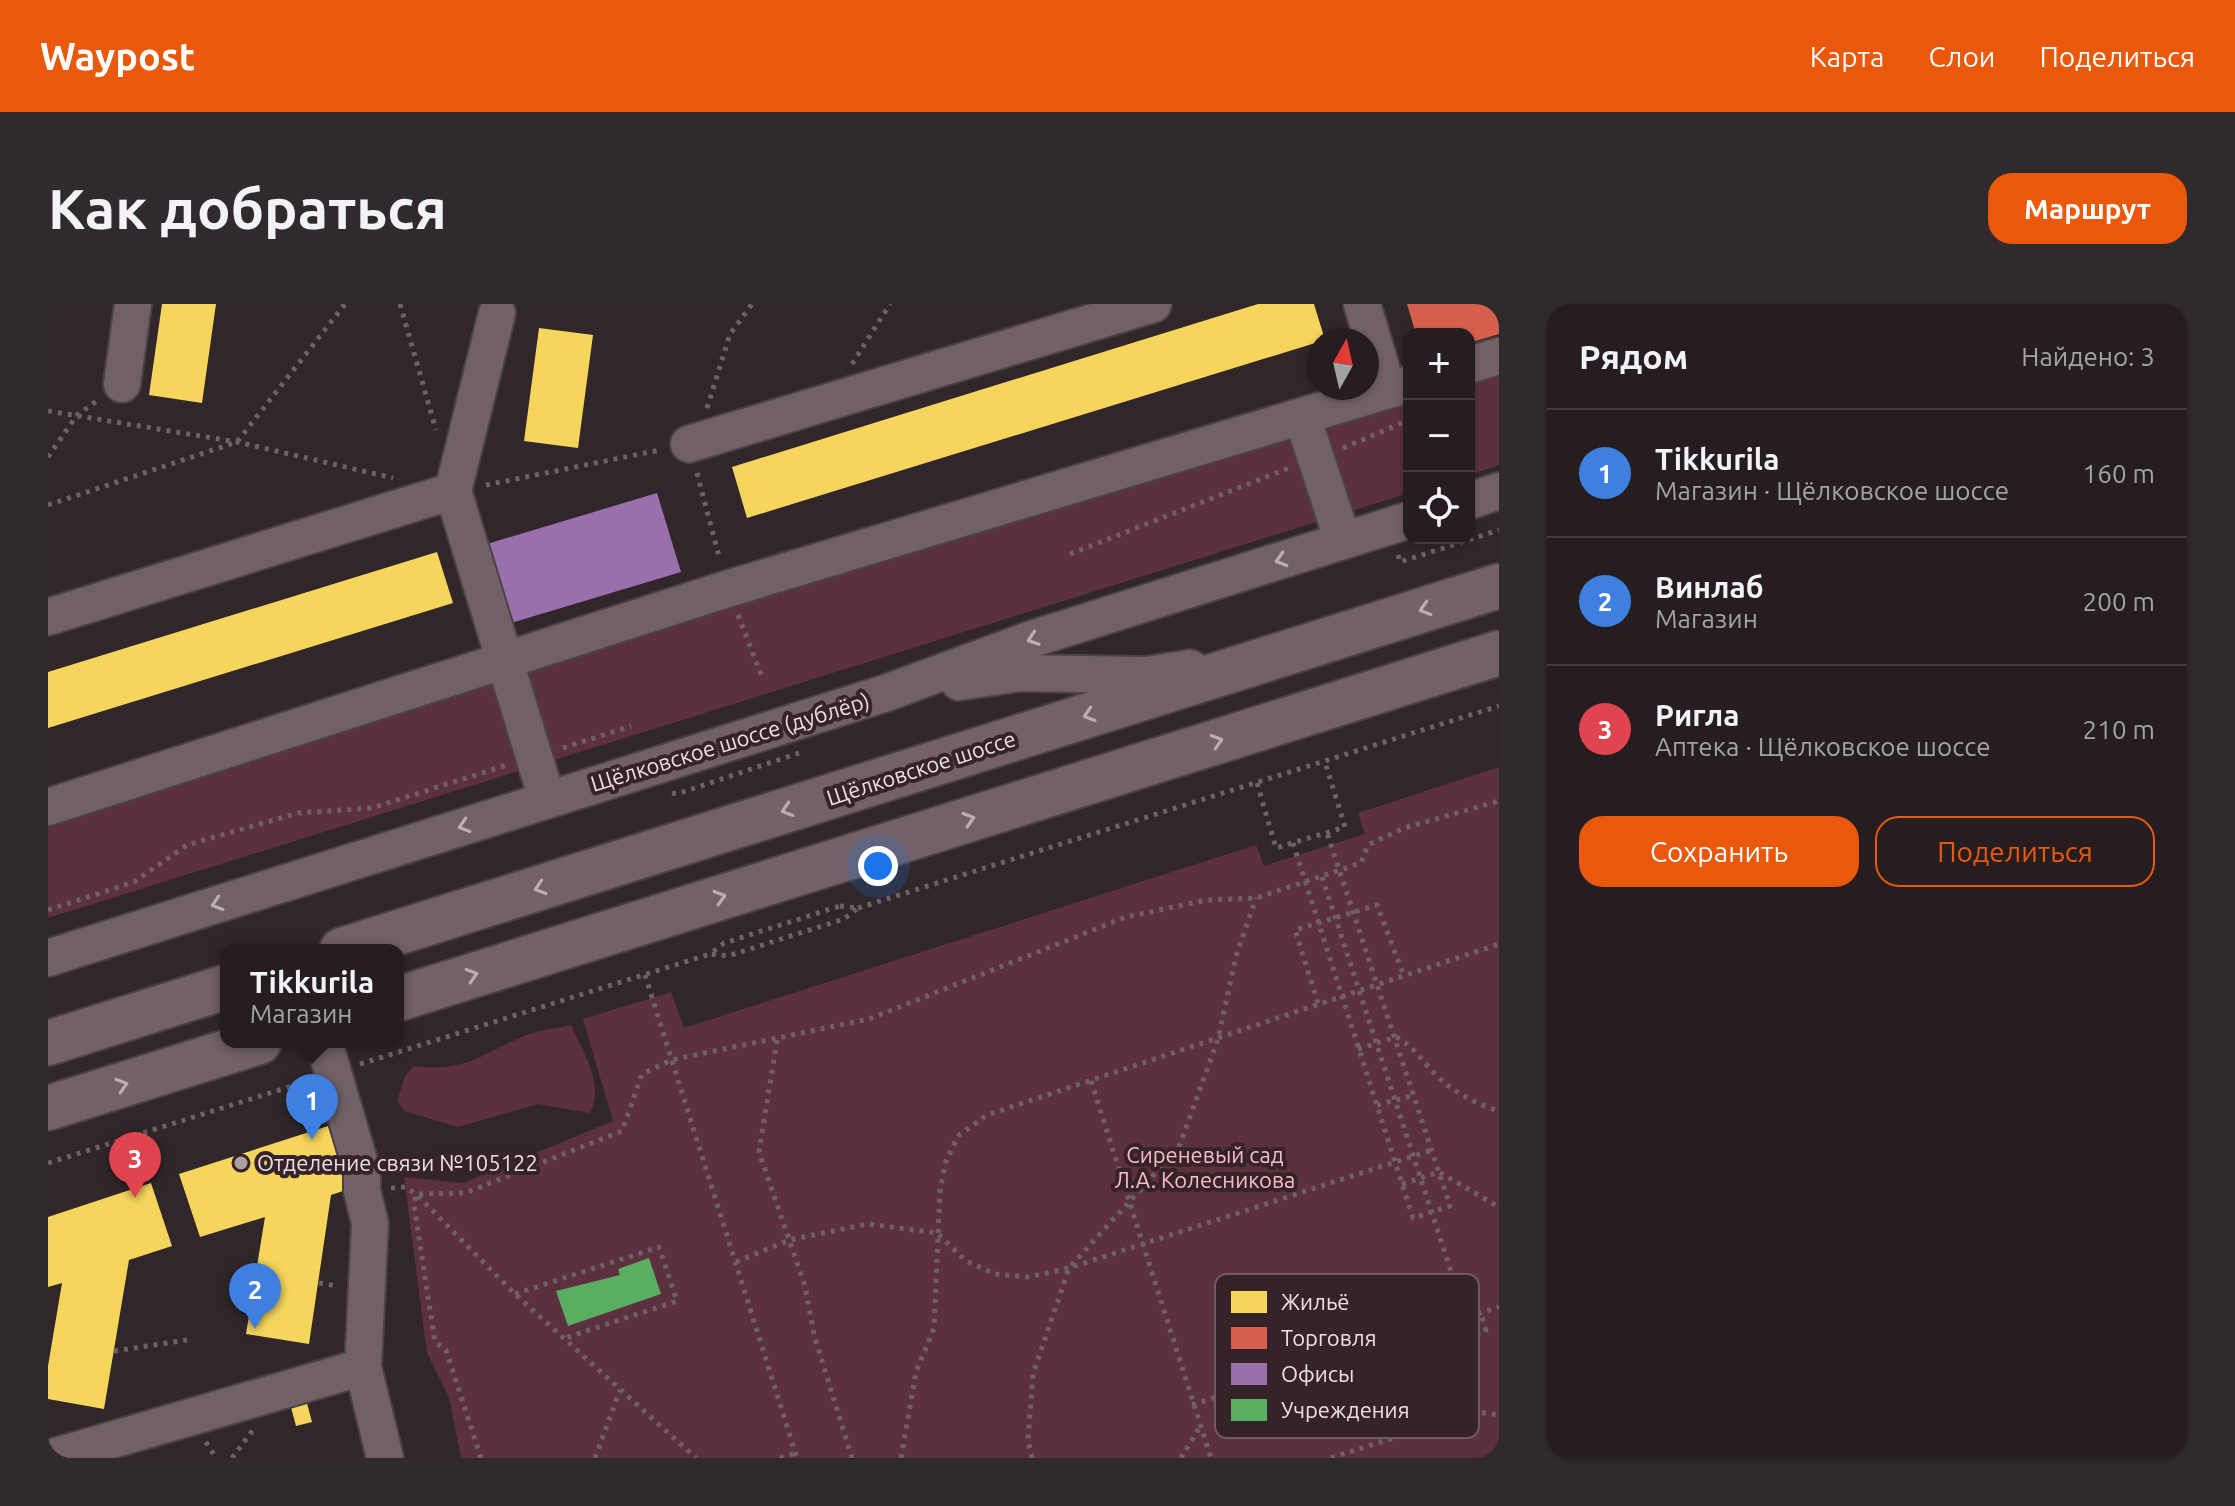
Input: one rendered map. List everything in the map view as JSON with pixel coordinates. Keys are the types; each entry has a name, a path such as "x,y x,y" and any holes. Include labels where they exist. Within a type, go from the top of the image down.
{"main road":[{"name":"Щёлковское шоссе","path":"361,944 1499,586"},
{"path":"404,997 1499,653"},
{"path":"48,1043 220,989"},
{"path":"48,1108 240,1048"}],"street":[{"path":"122,384 133,304"},
{"path":"689,444 1153,304"},
{"path":"48,807 505,658 1399,387 1362,304"},
{"path":"497,313 453,491 547,799"},
{"path":"1475,363 1499,356"},
{"path":"1302,416 1343,541"},
{"path":"48,617 453,491"},
{"path":"1475,499 1499,491"},
{"name":"Щёлковское шоссе (дублёр)","path":"48,958 886,693 1032,639 1403,522"},
{"path":"886,693 1020,673 1146,675 1270,657"},
{"path":"329,1057 362,1171 362,1191 370,1223 363,1367 385,1458"},
{"path":"50,1458 363,1367"}],"path":[{"path":"48,505 237,442 345,304"},
{"path":"400,304 437,434"},
{"path":"752,304 730,334 705,416 689,444 727,589 762,677"},
{"path":"825,403 890,304"},
{"path":"48,457 77,415 122,384"},
{"path":"48,411 237,442 453,491 689,444"},
{"path":"1070,554 1403,422"},
{"path":"710,954 728,956 844,919 858,908 1499,706"},
{"path":"48,910 134,882 187,845 298,813 372,808 631,726"},
{"path":"677,794 793,758"},
{"path":"1257,783 1276,848 1327,833 1345,827 1325,762"},
{"path":"416,1194 465,1193 622,1131 642,1074 671,1060 869,1019 1126,917 1207,900 1256,898 1361,863 1368,845 1404,828 1499,801"},
{"path":"1293,843 1413,1218 1450,1206 1380,984 1327,833"},
{"path":"1322,877 1452,1274"},
{"path":"1032,1458 1028,1440 1033,1374 1069,1268 1127,1200 1179,1147 1218,1039 1236,956 1256,898"},
{"path":"1318,1003 1295,930 1318,922 1377,905 1404,976"},
{"path":"404,1038 645,975 710,954 724,943 840,906 858,908"},
{"path":"901,1458 916,1372 934,1328 940,1190 946,1161 958,1136 987,1115 1499,944"},
{"path":"645,975 797,1455 780,1458"},
{"path":"1358,1049 1396,1037 1408,1043 1439,1078 1477,1104 1499,1111"},
{"path":"777,1040 759,1152 789,1240 852,1458"},
{"path":"48,1163 329,1057 364,1048"},
{"path":"1091,1081 1211,1458"},
{"path":"1376,1105 1415,1095"},
{"path":"736,1262 789,1240 868,1224 937,1233 966,1261 995,1274 1029,1277 1069,1268 1141,1242 1432,1150"},
{"path":"1402,1184 1439,1172 1499,1207"},
{"path":"405,1187 416,1194 562,1339 696,1458"},
{"path":"416,1194 414,1205 435,1342 446,1350 481,1458"},
{"path":"515,1294 659,1247 677,1301 562,1339"},
{"path":"1479,1333 1486,1331 1481,1313 1499,1307"},
{"path":"114,1351 187,1340"},
{"path":"595,1458 620,1390"},
{"path":"1192,1405 1215,1397"},
{"path":"1479,1412 1499,1415"},
{"path":"1181,1458 1200,1427"},
{"path":"1331,1458 1389,1438"}],"green space":[{"path":"1499,364 1499,465 1475,473 1475,400 1475,371"},
{"path":"1403,394 1403,495 48,918 48,808"},
{"name":"Сиреневый сад Л.А. Колесникова","path":"1499,767 1499,1458 461,1458 449,1397 427,1353 404,1177 463,1183 613,1121 583,1019 671,992 684,1028 1256,845 1264,866 1365,834 1358,813"},
{"path":"571,1025 594,1080 594,1102 590,1113 538,1104 458,1127 405,1111 397,1101 405,1076 414,1066 447,1067 461,1064 527,1035"}],"building: Жильё":[{"path":"162,304 216,304 202,403 149,395"},
{"path":"1258,304 1314,304 1321,328 1307,328 1307,346 747,518 732,467"},
{"path":"539,328 593,335 578,448 524,441"},
{"path":"437,552 453,603 48,728 48,672"},
{"path":"328,1126 349,1189 331,1195 309,1344 246,1334 265,1217 200,1237 179,1174"},
{"path":"151,1183 172,1246 129,1260 104,1409 48,1399 48,1366 62,1283 48,1287 48,1217"},
{"path":"304,1392 312,1422 296,1426 288,1396"}],"building: Торговля":[{"path":"1407,304 1499,304 1499,334 1475,341 1475,328 1414,328"}],"building: Офисы":[{"path":"657,493 681,572 511,623 487,544"}],"building: Учреждения":[{"path":"649,1258 661,1294 568,1326 556,1291 620,1275 618,1269"}],"place":[{"name":"Tikkurila","path":"312,1140"},
{"name":"Отделение связи №105122","path":"241,1163"},
{"name":"Ригла","path":"135,1198"},
{"name":"Винлаб","path":"255,1329"}]}
